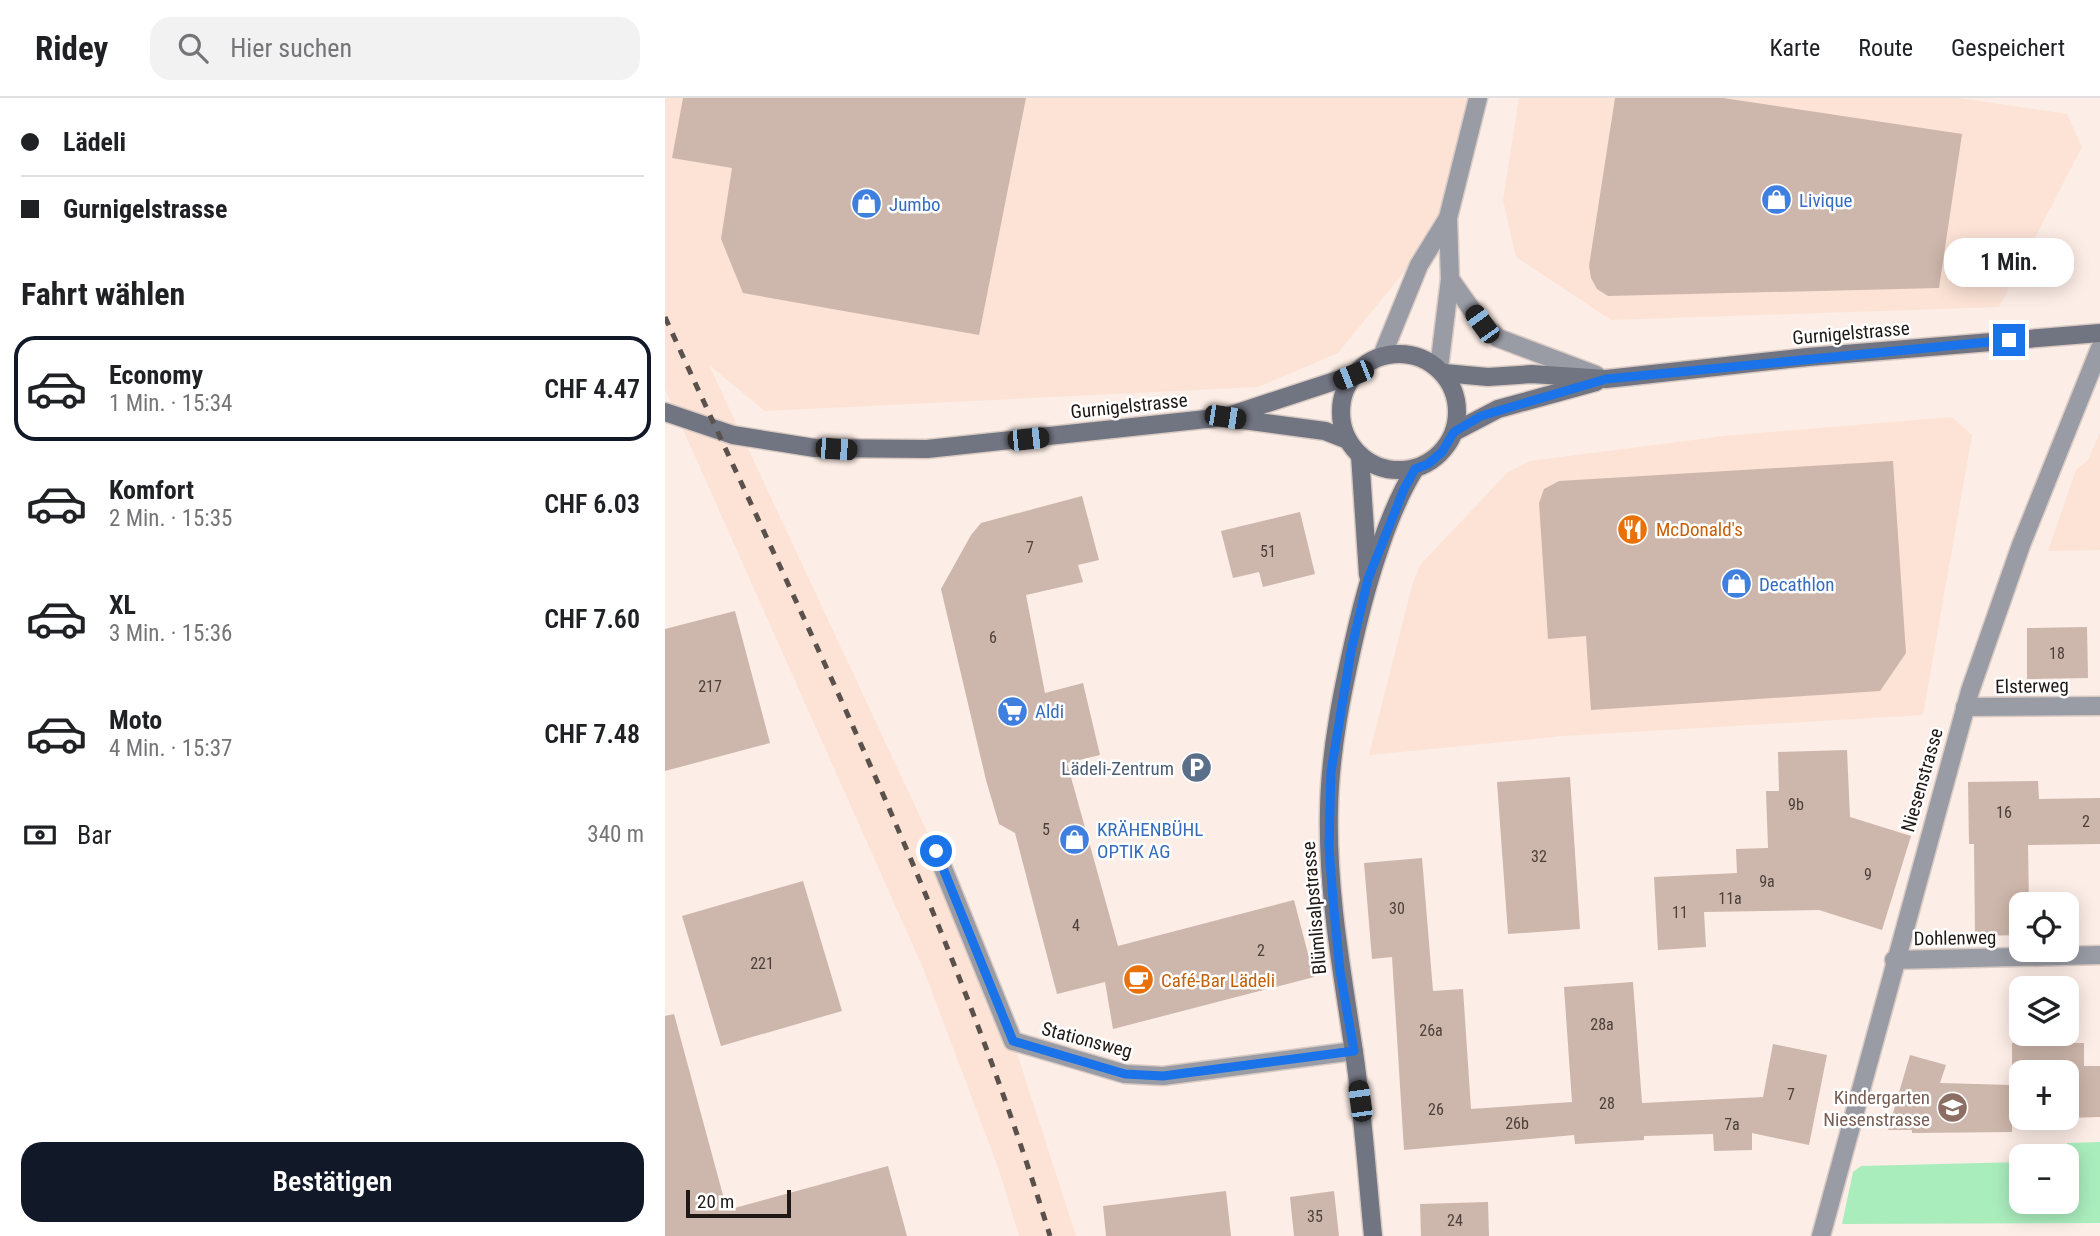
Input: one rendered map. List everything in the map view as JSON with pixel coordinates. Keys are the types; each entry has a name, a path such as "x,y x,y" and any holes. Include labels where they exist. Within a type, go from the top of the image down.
{"main road":[{"name":"Gurnigelstrasse","path":"1454,432 1499,409 1606,379 1808,357 2100,333"},
{"path":"1382,356 1416,358 1442,370 1457,400 1454,432 1442,452 1428,464 1399,472 1385,470 1360,456 1348,440 1341,414 1342,397 1353,375 1382,356"},
{"name":"Gurnigelstrasse","path":"1442,370 1488,377 1532,374 1606,379"},
{"name":"Gurnigelstrasse","path":"665,412 733,435 815,448 857,450 954,447 1225,417 1353,375"},
{"name":"Gurnigelstrasse","path":"1225,417 1325,431 1348,440"},
{"name":"Blümlisalpstrasse","path":"1360,456 1368,579"},
{"name":"Blümlisalpstrasse","path":"1373,1236 1354,1051 1340,971 1329,809 1337,724 1368,579 1400,497 1415,469"}],"street":[{"path":"1442,370 1450,279 1448,218 1478,98"},
{"path":"1382,356 1419,265 1448,218"},
{"path":"1450,279 1482,324 1498,338 1606,379"},
{"name":"Niesenstrasse","path":"1821,1236 1965,707 2021,545 2100,348"},
{"name":"Elsterweg","path":"1965,707 2100,706"},
{"name":"Stationsweg","path":"936,851 1013,1041 1125,1074 1163,1076 1354,1051"},
{"name":"Dohlenweg","path":"1894,960 2100,956"}],"shaded area":[{"path":"665,98 1478,98 1448,218 1338,353 1258,387 765,411 709,365 936,851 1013,1041 1076,1236 1019,1236 999,1170 923,968 665,389"},
{"path":"1519,98 1959,98 2067,114 2082,147 1999,307 1611,320 1516,257 1503,200"},
{"path":"1952,417 1972,435 1923,715 1564,736 1369,755 1413,582 1421,564 1507,473 1530,461 1724,436"},
{"path":"2100,433 2100,550 2048,551 2076,470 2088,460"}],"green space":[{"path":"2100,1142 2100,1223 1842,1224 1853,1172 1861,1166 2009,1162 2009,1214 2079,1214 2079,1144 2067,1143"}],"building":[{"name":"Jumbo","path":"683,98 1026,98 979,335 743,293 721,239 732,168 672,158"},
{"name":"Livique","path":"1615,98 1723,98 1962,134 1939,288 1608,296 1597,289 1589,266"},
{"path":"1893,461 1906,653 1880,691 1591,710 1586,636 1548,639 1539,503 1544,489 1559,481"},
{"path":"1082,496 1099,560 1078,565 1083,582 1026,595 1045,693 1083,683 1100,755 1067,763 1118,946 1294,900 1314,977 1113,1029 1105,982 1057,994 1015,833 999,824 986,780 941,589 971,535 981,523"},
{"path":"1300,512 1315,574 1263,587 1259,572 1233,578 1221,531"},
{"path":"735,611 770,743 665,771 665,629"},
{"path":"2087,627 2088,678 2027,679 2027,628"},
{"path":"1847,750 1850,817 1911,836 1882,930 1819,910 1704,912 1706,947 1658,950 1654,877 1737,873 1736,849 1768,848 1766,791 1779,791 1778,752"},
{"path":"1570,777 1580,929 1508,934 1497,782"},
{"path":"2038,781 2039,799 2100,798 2100,844 2028,845 2029,892 2009,892 2009,935 1975,936 1974,844 1969,844 1968,782"},
{"path":"1422,858 1433,991 1463,989 1471,1109 1572,1102 1564,987 1633,982 1642,1103 1763,1097 1773,1044 1827,1055 1809,1145 1752,1133 1752,1150 1714,1151 1713,1134 1644,1136 1644,1140 1575,1144 1574,1135 1404,1150 1392,957 1372,959 1364,863"},
{"path":"803,881 842,1011 721,1046 682,916"},
{"path":"674,1014 727,1210 888,1166 907,1236 665,1236 665,1016"},
{"path":"2079,1043 2084,1043 2084,1066 2100,1066 2100,1117 2079,1118 2079,1060 2012,1060 2012,1046 2079,1046"},
{"name":"Kindergarten Niesenstrasse","path":"1910,1055 1946,1065 1940,1083 2009,1085 2009,1130 2012,1132 1912,1133 1912,1130 1888,1130"},
{"path":"1226,1191 1231,1236 1106,1236 1103,1206"},
{"path":"1334,1191 1339,1236 1294,1236 1290,1197"},
{"path":"1488,1202 1489,1236 1421,1236 1420,1204"}],"railway":[{"path":"665,317 873,770 922,885 1011,1118 1050,1236"}],"place":[{"name":"Livique","path":"1776,200"},
{"name":"Jumbo","path":"866,204"},
{"name":"McDonald's","path":"1633,529"},
{"name":"Decathlon","path":"1736,584"},
{"name":"Aldi","path":"1012,711"},
{"name":"Lädeli-Zentrum","path":"1197,768"},
{"name":"KRÄHENBÜHL OPTIK AG","path":"1074,840"},
{"name":"Café-Bar Lädeli","path":"1138,980"},
{"name":"Kindergarten Niesenstrasse","path":"1953,1108"}],"route":[{"path":"936,851 1013,1041 1125,1074 1163,1076 1354,1051 1340,971 1333,900 1329,846 1331,772 1337,724 1368,579 1408,479 1415,469 1428,464 1442,452 1454,432 1481,416 1606,379 1808,357 2009,340"}]}
